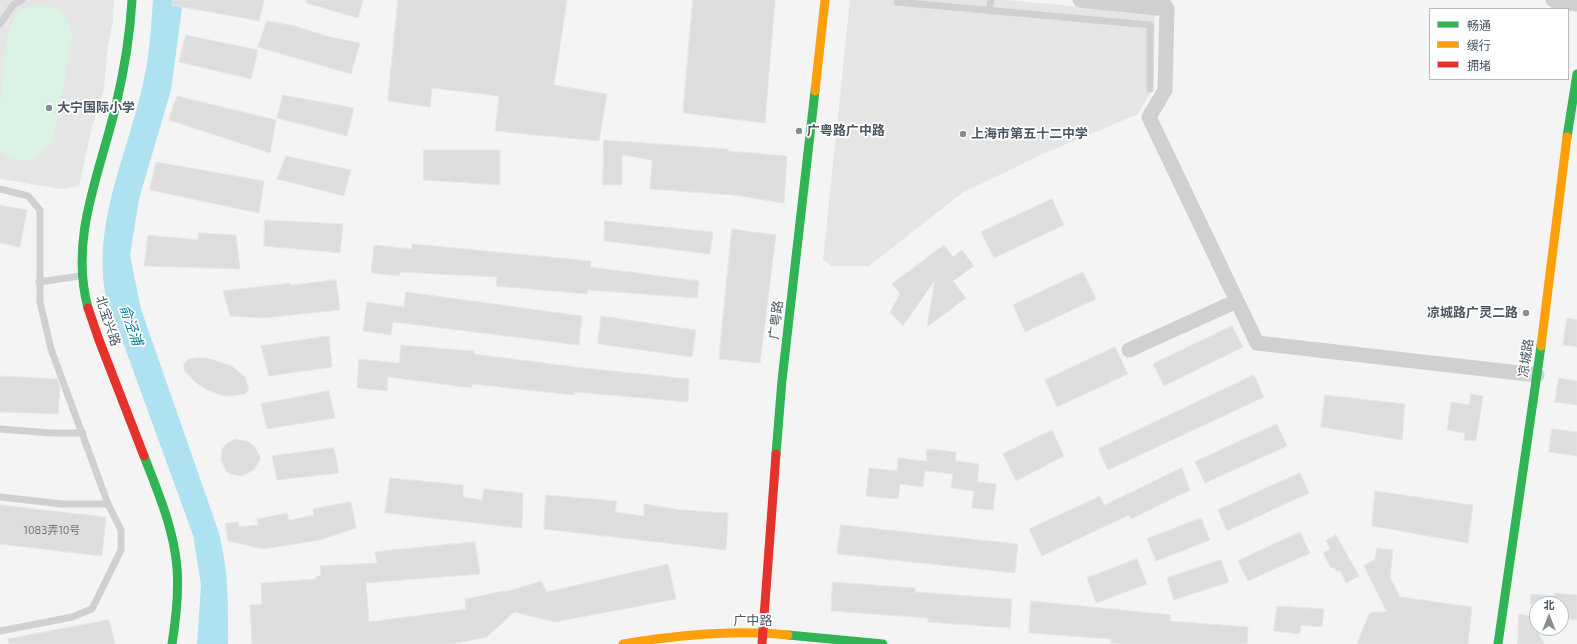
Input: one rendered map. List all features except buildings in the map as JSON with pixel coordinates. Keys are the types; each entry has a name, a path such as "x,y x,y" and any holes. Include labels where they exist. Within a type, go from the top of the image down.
{"street":[{"name":"北宝兴路","path":"132,0 128,45 121,83 86,216 82,244 82,276 87,304 95,331 154,482 172,539 177,582 172,644"},
{"name":"广粤路","path":"762,644 782,380 826,0"},
{"path":"1080,0 1165,5 1165,90 1149,117 1236,301 1258,343 1537,375"},
{"path":"1553,0 1577,4"},
{"name":"凉城路","path":"1498,644 1537,375 1570,113 1577,74"},
{"path":"1129,350 1236,301"},
{"name":"广中路","path":"623,644 670,636 762,632 883,644"}],"lane":[{"path":"0,24 13,6 22,0"},
{"path":"989,10 991,0"},
{"path":"897,2 1150,25 1150,89"},
{"path":"0,189 28,196 40,210 40,302 51,349 108,504 121,530 121,550 92,609 72,617 0,631"},
{"path":"39,282 82,276"},
{"path":"0,429 52,433 83,433"},
{"path":"0,497 62,504 108,504"}],"shaded area":[{"name":"大宁国际小学","path":"0,0 114,0 113,20 107,53 104,89 92,127 79,186 61,189 0,179"},
{"name":"上海市第五十二中学","path":"850,0 1007,0 1155,14 1153,89 1138,114 1043,154 962,193 869,266 832,266 823,260"}],"green space":[{"path":"34,4 57,9 62,13 69,24 72,40 53,140 36,158 22,161 15,160 0,150 2,80 7,41 11,26 18,13 24,8"}],"water":[{"name":"俞泾浦","path":"153,0 183,0 171,90 139,199 130,255 141,309 219,533 225,562 228,602 228,644 197,644 201,585 193,535 105,293 103,265 104,238 108,211 114,185 138,106 144,79 149,49"}],"traffic: fast":[{"path":"88,308 83,282 82,256 84,231 95,181 122,79 132,0"},
{"path":"1567,137 1577,74"},
{"path":"776,454 782,380 815,91"},
{"path":"1498,644 1541,346"},
{"path":"144,456 165,511 173,539 178,577 176,616 172,644"},
{"path":"788,635 883,644"}],"traffic: slow":[{"path":"815,91 825,0"},
{"path":"1541,346 1567,137"},
{"path":"623,644 705,634 767,633 788,635"}],"traffic: jam":[{"path":"88,308 144,456"},
{"path":"762,644 776,454"}],"place":[{"name":"大宁国际小学","path":"49,108"},
{"name":"广粤路广中路","path":"799,131"},
{"name":"上海市第五十二中学","path":"963,134"},
{"name":"凉城路广灵二路","path":"1526,313"}]}
